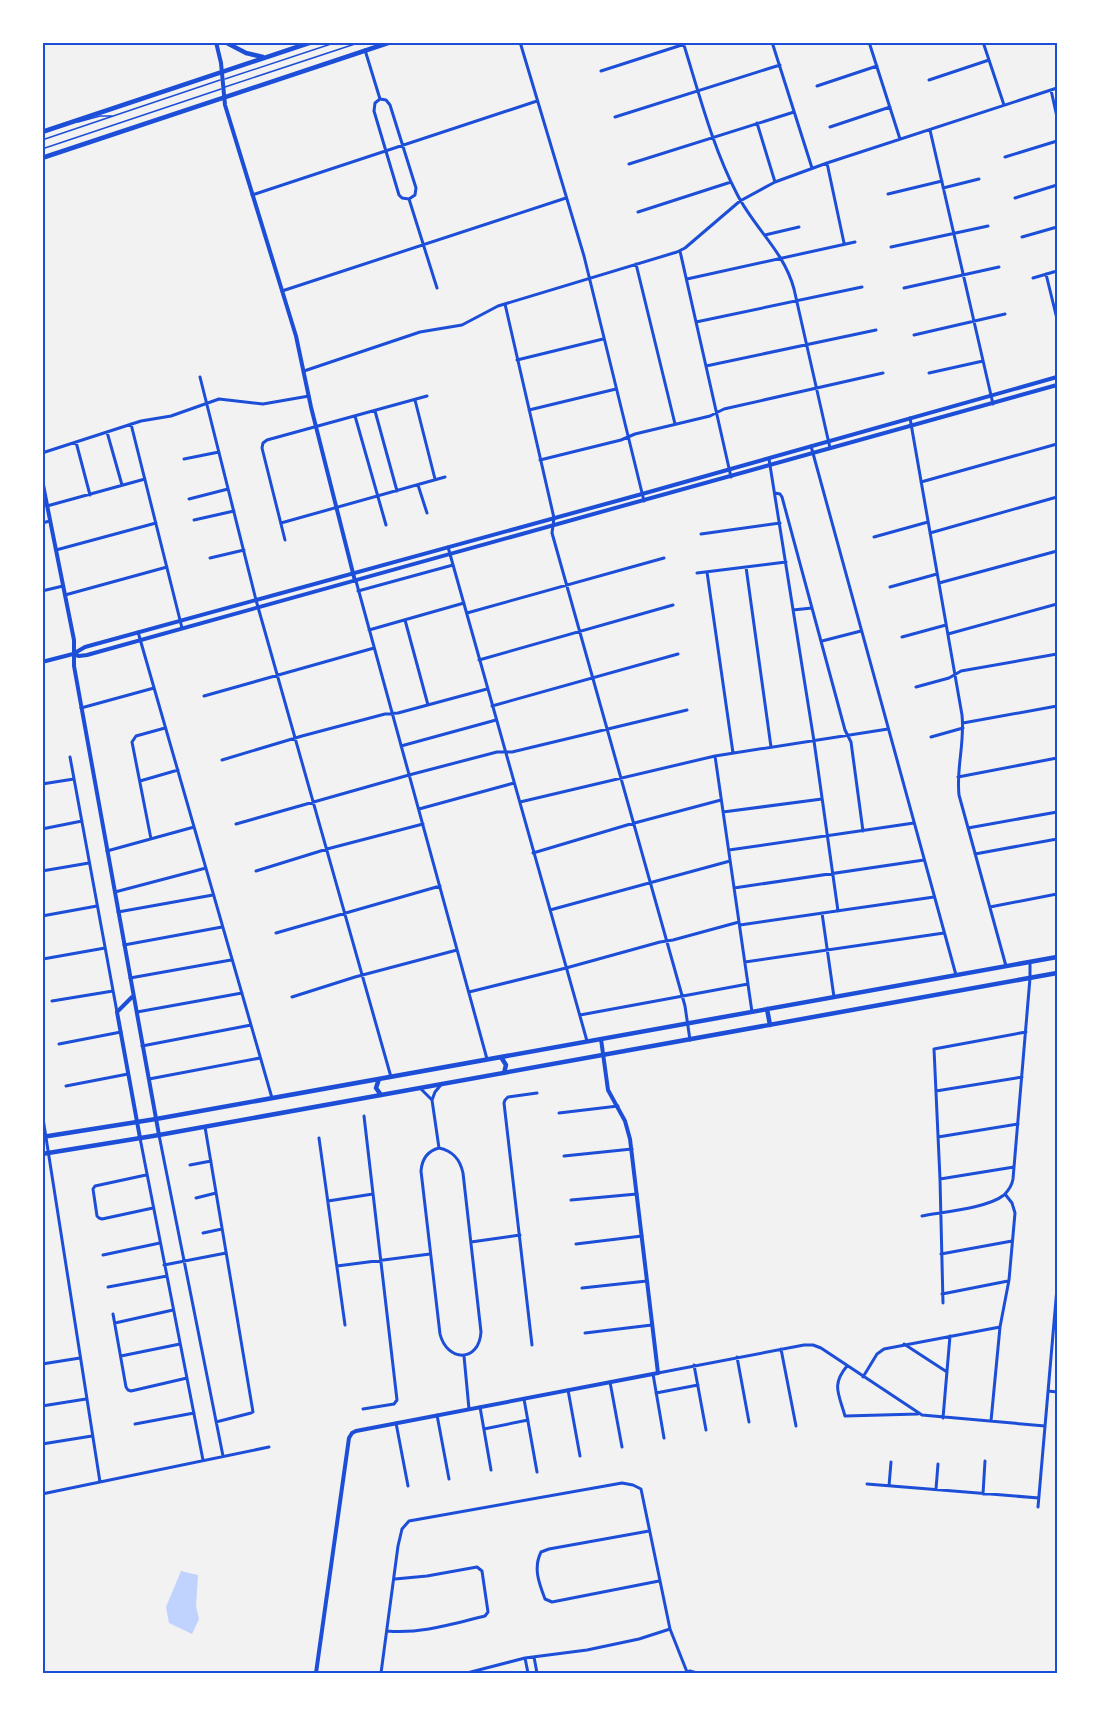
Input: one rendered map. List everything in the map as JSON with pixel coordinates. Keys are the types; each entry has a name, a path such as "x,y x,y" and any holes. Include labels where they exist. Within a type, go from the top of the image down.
{"main road":[{"path":"225,42 246,53 265,57"},
{"path":"42,132 312,42"},
{"path":"42,158 365,50 376,44 391,42"},
{"path":"44,1137 156,1119 1057,957"},
{"path":"42,1154 206,1127 1057,973"},
{"path":"767,1009 770,1025"},
{"path":"501,1057 506,1065 504,1073"},
{"path":"379,1079 376,1088 381,1095"}],"street":[{"path":"216,42 222,71 225,105 297,336 316,426 358,591 487,1060"},
{"path":"520,42 582,250 644,501"},
{"path":"601,71 692,42"},
{"path":"772,42 812,168"},
{"path":"869,42 900,139"},
{"path":"983,42 1004,105"},
{"path":"683,43 712,137 731,182 740,201 781,258 791,280 830,448"},
{"path":"365,50 380,99"},
{"path":"929,80 989,60"},
{"path":"615,117 780,65"},
{"path":"817,86 877,66"},
{"path":"304,371 420,332 462,325 505,304 680,251 740,201 775,182 1057,88"},
{"path":"1051,90 1057,117"},
{"path":"380,99 389,103 416,190 414,197 409,200"},
{"path":"380,99 375,103 374,108 386,150 399,195 409,200"},
{"path":"252,195 537,100"},
{"path":"830,127 890,107"},
{"path":"629,164 794,112"},
{"path":"758,123 775,182"},
{"path":"930,130 993,404"},
{"path":"1005,157 1057,141"},
{"path":"827,163 844,244"},
{"path":"944,188 979,179"},
{"path":"888,194 942,181"},
{"path":"638,212 731,182"},
{"path":"1015,198 1057,186"},
{"path":"282,291 567,198"},
{"path":"409,200 437,288"},
{"path":"891,247 988,226"},
{"path":"1022,237 1057,226"},
{"path":"765,235 799,227"},
{"path":"687,279 855,242"},
{"path":"680,251 731,477"},
{"path":"636,264 675,424"},
{"path":"904,288 999,267"},
{"path":"1033,278 1057,271"},
{"path":"1046,274 1057,319"},
{"path":"696,322 862,287"},
{"path":"505,304 554,518 552,533 667,940 689,1023 690,1040"},
{"path":"914,335 1005,314"},
{"path":"706,366 876,330"},
{"path":"518,360 604,339"},
{"path":"929,373 983,361"},
{"path":"540,460 710,416 724,409 883,373"},
{"path":"200,377 256,600 392,1077"},
{"path":"42,662 138,632 729,470 1057,377"},
{"path":"73,654 83,656 1057,385"},
{"path":"529,410 616,389"},
{"path":"42,453 131,424 171,416 222,399 263,404 309,396"},
{"path":"285,540 262,448 263,443 427,396"},
{"path":"415,400 435,480"},
{"path":"375,411 397,491"},
{"path":"356,416 386,525"},
{"path":"910,418 963,723 963,743 958,777 959,795 1006,966"},
{"path":"131,424 182,628"},
{"path":"107,432 122,486"},
{"path":"76,442 90,495"},
{"path":"921,482 1057,444"},
{"path":"811,446 956,975"},
{"path":"184,459 219,452"},
{"path":"769,458 814,741 837,911"},
{"path":"281,523 445,477"},
{"path":"42,480 74,644 74,666 81,708 142,1046 223,1456"},
{"path":"47,506 145,480"},
{"path":"418,485 427,513"},
{"path":"189,499 228,489"},
{"path":"775,493 782,497 845,730 849,735 863,831"},
{"path":"930,532 1057,497"},
{"path":"194,520 234,511"},
{"path":"42,523 50,521"},
{"path":"874,537 928,522"},
{"path":"56,550 156,523"},
{"path":"701,534 780,523"},
{"path":"448,547 587,1041"},
{"path":"210,558 244,550"},
{"path":"939,584 1057,551"},
{"path":"467,613 664,558"},
{"path":"697,573 786,562"},
{"path":"358,591 453,565"},
{"path":"65,595 167,567"},
{"path":"746,567 771,747"},
{"path":"707,572 733,753"},
{"path":"890,588 937,574"},
{"path":"42,591 63,586"},
{"path":"369,630 464,603"},
{"path":"948,634 1057,604"},
{"path":"479,660 673,605"},
{"path":"793,610 812,608"},
{"path":"405,620 428,705"},
{"path":"902,637 946,626"},
{"path":"822,641 861,630"},
{"path":"138,632 272,1098"},
{"path":"204,696 374,648"},
{"path":"492,706 678,654"},
{"path":"916,687 961,671 1057,654"},
{"path":"81,708 154,688"},
{"path":"222,760 385,714 488,689"},
{"path":"963,723 1057,706"},
{"path":"236,824 497,752 512,752 687,710"},
{"path":"401,746 496,720"},
{"path":"152,839 132,744 136,736 165,728"},
{"path":"931,737 963,728"},
{"path":"519,802 715,756 888,729"},
{"path":"715,756 752,1012"},
{"path":"70,757 146,1175 203,1460"},
{"path":"958,777 1057,758"},
{"path":"140,781 178,770"},
{"path":"42,784 74,779"},
{"path":"419,809 514,783"},
{"path":"723,812 822,799"},
{"path":"533,852 721,800"},
{"path":"968,828 1057,812"},
{"path":"42,829 82,821"},
{"path":"729,850 914,823"},
{"path":"256,871 327,849 423,824"},
{"path":"107,851 194,827"},
{"path":"975,854 1057,839"},
{"path":"734,888 924,860"},
{"path":"550,910 730,861"},
{"path":"42,872 89,863"},
{"path":"114,892 206,868"},
{"path":"276,933 440,886"},
{"path":"990,907 1057,894"},
{"path":"118,912 213,895"},
{"path":"469,992 739,923 934,897"},
{"path":"42,916 98,906"},
{"path":"822,913 834,997"},
{"path":"124,945 223,927"},
{"path":"745,962 944,933"},
{"path":"43,959 105,948"},
{"path":"292,997 457,950"},
{"path":"130,978 232,959"},
{"path":"922,1216 991,1202 1005,1194 1011,1186 1026,1032 1030,962"},
{"path":"580,1016 748,984"},
{"path":"52,1001 113,991"},
{"path":"136,1012 242,993"},
{"path":"117,1012 133,996"},
{"path":"142,1046 251,1025"},
{"path":"59,1044 121,1032"},
{"path":"943,1303 934,1049 1026,1032"},
{"path":"601,1039 607,1085 628,1129 632,1149 658,1372"},
{"path":"149,1079 260,1058"},
{"path":"66,1086 128,1074"},
{"path":"936,1092 1022,1077"},
{"path":"432,1100 441,1084"},
{"path":"420,1088 432,1100 439,1148"},
{"path":"532,1345 504,1102 508,1097 537,1093"},
{"path":"560,1113 618,1106"},
{"path":"42,1112 44,1137 49,1153 100,1482"},
{"path":"363,1408 394,1404 397,1401 364,1116"},
{"path":"938,1137 1018,1124"},
{"path":"206,1127 253,1412 216,1422"},
{"path":"319,1138 345,1325"},
{"path":"439,1148 451,1152 461,1164 471,1242 481,1336 471,1353 464,1356 450,1352 441,1339 421,1171 426,1155 431,1151 439,1148"},
{"path":"564,1156 632,1149"},
{"path":"190,1165 211,1161"},
{"path":"940,1179 1014,1167"},
{"path":"146,1175 95,1186 93,1191 97,1216 102,1219 153,1208"},
{"path":"196,1198 216,1193"},
{"path":"328,1201 373,1194"},
{"path":"570,1200 637,1194"},
{"path":"991,1421 1000,1327 1009,1280 1012,1241 1014,1208 1005,1194"},
{"path":"203,1233 222,1229"},
{"path":"471,1242 520,1235"},
{"path":"576,1244 642,1236"},
{"path":"941,1254 1012,1241"},
{"path":"103,1255 160,1243"},
{"path":"164,1265 226,1253"},
{"path":"337,1266 430,1254"},
{"path":"108,1287 167,1276"},
{"path":"942,1294 1009,1280"},
{"path":"582,1288 647,1281"},
{"path":"1038,1508 1057,1288"},
{"path":"115,1323 173,1310"},
{"path":"113,1314 126,1387 130,1391 187,1378"},
{"path":"585,1333 652,1325"},
{"path":"863,1377 878,1354 884,1349 1000,1327"},
{"path":"943,1418 950,1336"},
{"path":"121,1356 180,1344"},
{"path":"904,1344 947,1372"},
{"path":"315,1673 349,1438 356,1431 804,1345 813,1345 919,1414"},
{"path":"781,1349 796,1426"},
{"path":"464,1356 469,1409"},
{"path":"737,1357 749,1422"},
{"path":"42,1364 80,1358"},
{"path":"694,1365 706,1430"},
{"path":"847,1366 839,1375 837,1387 845,1416 919,1414 943,1418 1045,1425"},
{"path":"652,1374 664,1438"},
{"path":"610,1382 622,1447"},
{"path":"656,1393 698,1385"},
{"path":"568,1390 580,1456"},
{"path":"1048,1391 1057,1392"},
{"path":"42,1406 86,1399"},
{"path":"524,1399 537,1472"},
{"path":"480,1407 491,1470"},
{"path":"135,1424 194,1413"},
{"path":"437,1415 449,1479"},
{"path":"484,1429 528,1420"},
{"path":"396,1423 408,1486"},
{"path":"42,1444 92,1436"},
{"path":"42,1494 269,1447"},
{"path":"983,1494 985,1461"},
{"path":"889,1486 891,1462"},
{"path":"936,1490 938,1464"},
{"path":"381,1673 402,1529 409,1521 622,1483 641,1489 670,1629 686,1672 696,1673"},
{"path":"867,1484 1039,1498"},
{"path":"649,1531 541,1552 537,1561 537,1579 545,1599 552,1602 659,1581"},
{"path":"387,1631 428,1630 485,1616 488,1612 482,1570 477,1567 395,1579"},
{"path":"467,1673 525,1658 587,1650 639,1639 670,1629"},
{"path":"533,1657 537,1673"},
{"path":"525,1658 528,1673"}],"lane":[{"path":"42,140 337,42"},
{"path":"42,149 361,42"},
{"path":"69,123 116,116"}],"water":[{"path":"181,1571 198,1575 196,1606 199,1619 192,1634 169,1623 166,1607"}]}
